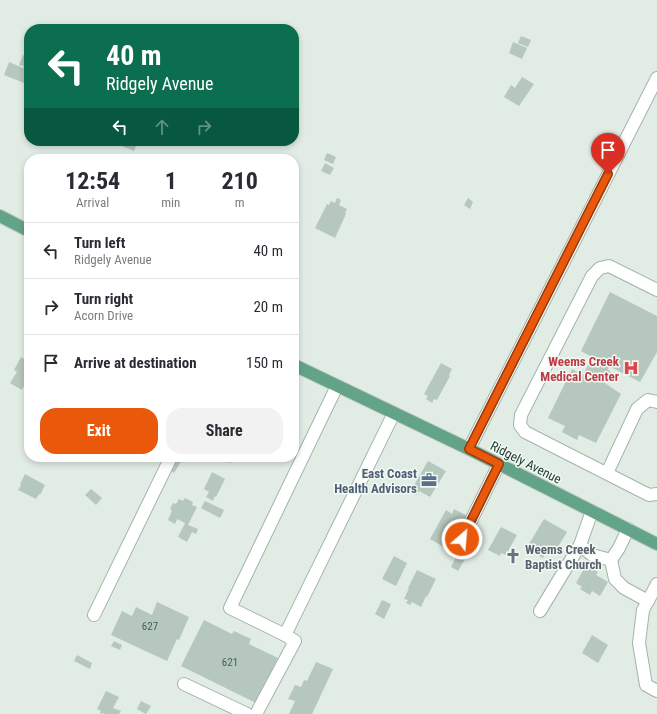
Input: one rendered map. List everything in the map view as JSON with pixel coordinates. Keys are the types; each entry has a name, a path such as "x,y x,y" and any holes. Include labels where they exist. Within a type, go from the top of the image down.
{"main road":[{"path":"0,216 24,228"},
{"name":"Ridgely Avenue","path":"299,367 469,449 657,544"}],"street":[{"path":"469,449 657,78"},
{"path":"653,494 525,432 520,425 521,415 592,276 600,268 609,266 657,290"},
{"path":"256,714 295,641 230,608 337,386"},
{"path":"607,473 636,409 648,400 657,402"},
{"path":"285,635 394,413"},
{"path":"94,615 169,462"},
{"path":"462,539 499,464"},
{"path":"540,611 580,545 592,511"},
{"path":"628,529 619,548 611,560 615,579 624,588 648,601"},
{"path":"580,545 592,555 611,560"},
{"path":"657,584 643,610 639,643 646,685 657,691"},
{"path":"184,684 247,714"}],"building":[{"path":"521,36 531,40 528,47 518,43"},
{"path":"513,42 527,48 522,59 509,53"},
{"path":"23,55 24,55 24,66 19,65"},
{"path":"9,62 23,68 24,66 24,83 4,75"},
{"path":"522,77 534,84 519,106 504,97 511,85 515,88"},
{"path":"122,146 136,146 134,151"},
{"path":"327,153 336,157 333,164 324,160"},
{"path":"325,163 334,168 330,175 321,171"},
{"path":"337,198 341,200 339,205 347,209 335,238 315,228 327,204 329,205 331,201 335,203"},
{"path":"468,198 473,202 470,209 464,205"},
{"name":"Weems Creek Medical Center","path":"610,292 657,316 657,352 640,382 609,366 608,369 611,373 607,381 603,379 602,381 621,394 596,443 579,435 577,440 562,432 565,426 548,418 572,369 583,375 592,357 581,351"},
{"path":"21,357 24,359 24,386 22,390 10,383 17,372 14,370"},
{"path":"441,363 452,369 449,375 450,376 437,400 434,399 432,403 426,399 428,396 424,394"},
{"path":"428,461 446,471 430,497 419,491 416,495 412,493 413,487"},
{"path":"173,462 181,462 174,473 168,470"},
{"path":"212,472 225,479 213,501 206,497 209,492 204,489"},
{"path":"25,474 45,485 40,495 39,494 36,499 18,490"},
{"path":"91,489 102,498 96,505 85,495"},
{"path":"185,498 193,502 192,505 197,507 188,525 198,529 196,534 192,532 187,542 178,537 185,523 177,519 175,524 168,520 172,511 170,509 173,503 176,504 179,499 183,501"},
{"path":"205,501 224,510 220,518 201,508"},
{"path":"454,509 467,516 447,549 430,539 446,510 452,514"},
{"path":"544,519 567,532 553,555 549,552 548,554 546,553 543,558 538,555 541,550 529,544"},
{"path":"501,527 517,535 506,555 501,553 500,556 488,550"},
{"path":"457,555 465,559 458,571 451,567"},
{"path":"394,556 407,563 396,586 382,579"},
{"path":"586,565 598,572 596,575 608,582 600,596 592,591 590,595 580,589 582,587 576,583"},
{"path":"417,570 436,579 421,607 412,602 410,605 406,603 408,600 404,599"},
{"path":"382,600 391,604 384,619 375,614"},
{"path":"157,602 189,617 179,640 177,639 167,661 111,635 122,611 132,616 136,607 152,615"},
{"path":"204,620 232,634 234,631 251,639 249,644 278,658 256,703 181,666"},
{"path":"592,635 608,645 598,663 582,653"},
{"path":"114,641 122,645 120,650 111,646"},
{"path":"77,655 92,663 90,669 74,661"},
{"path":"316,662 333,669 312,714 289,714 295,701 288,699 295,685 301,687 304,680 307,681"},
{"path":"106,691 119,697 113,708 121,711 119,714 101,714 101,711 97,709"},
{"path":"141,701 151,706 146,714 137,709"}],"place":[{"name":"Weems Creek Medical Center","path":"631,368"},
{"name":"East Coast Health Advisors","path":"429,480"},
{"name":"Weems Creek Baptist Church","path":"513,556"}],"route":[{"path":"462,539 499,464 469,449 608,174"}]}
